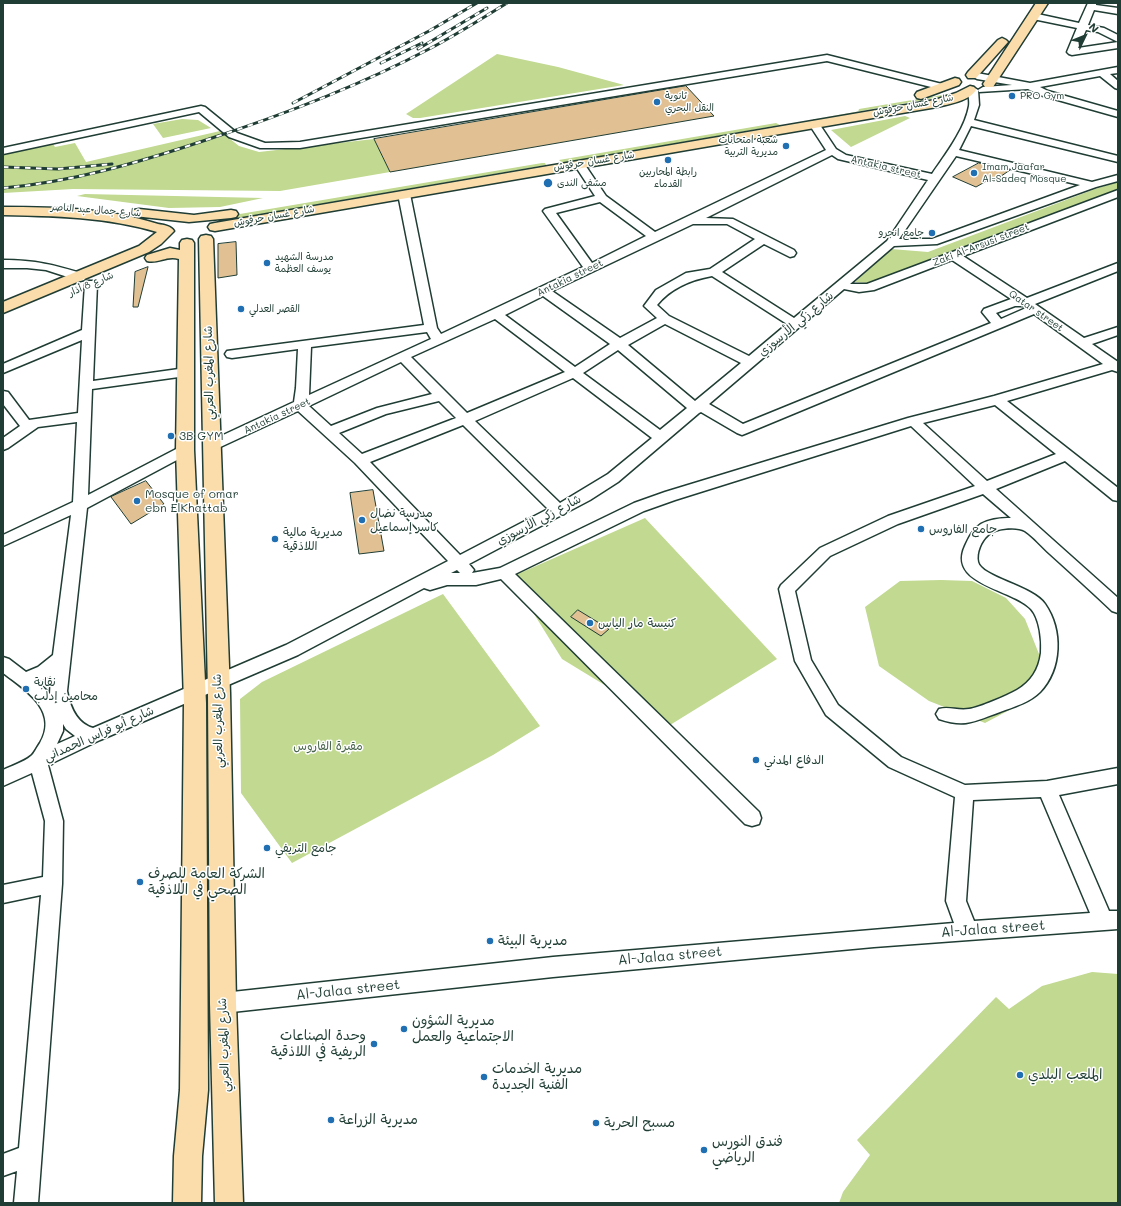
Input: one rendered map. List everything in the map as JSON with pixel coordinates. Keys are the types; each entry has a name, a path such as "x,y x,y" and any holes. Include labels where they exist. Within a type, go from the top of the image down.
{"main road":[{"path":"981,86 1018,39 1042,3"},
{"path":"981,86 984,79 975,76 1007,33 1018,39"},
{"path":"994,52 1006,55"},
{"name":"شارع غسان حرفوش","path":"190,240 553,163 924,95 949,84 962,76 975,76"},
{"path":"949,84 958,86 981,86"},
{"name":"شارع غسان حرفوش","path":"194,218 234,214 553,163 579,164 937,102 960,96 981,86"},
{"path":"799,127 792,124 792,122 861,106"},
{"name":"شارع جمال عبد الناصر","path":"3,205 96,209 194,218"},
{"path":"3,211 46,212 127,220 190,240"},
{"path":"3,308 86,280 156,241 190,240 210,221 194,218 174,223 190,240"},
{"name":"شارع 8 أذار","path":"3,321 86,280 152,258 190,240"},
{"name":"شارع المغرب العربي","path":"187,1203 188,1156 194,1090 195,697 185,450 190,240"},
{"name":"شارع المغرب العربي","path":"190,240 211,446 218,688 223,1004 229,1203"},
{"path":"194,1090 200,1151 201,1203"}],"street":[{"path":"1118,11 1091,5 1072,52 1118,45"},
{"path":"1033,16 1101,30 1116,36"},
{"path":"3,150 201,108 233,135 264,146 300,145 827,58 949,84"},
{"name":"شارع غسان حرفوش","path":"981,86 1030,86 1118,70"},
{"path":"1102,73 1118,86"},
{"path":"981,86 1030,86 1044,93 1118,114"},
{"name":"شارع زكي الأرسوزي","path":"218,688 585,496 613,478 891,243 952,152 968,122 981,86"},
{"path":"968,122 1118,160"},
{"path":"814,124 832,151"},
{"name":"Antakia street","path":"211,446 402,356 496,314 832,151 855,161 934,178"},
{"path":"952,152 1092,185"},
{"path":"579,164 602,198 654,237"},
{"path":"891,243 933,242 1092,185 1118,178"},
{"name":"Zaki Al-Arsusi street","path":"842,285 860,289 870,286 1118,193"},
{"path":"404,194 431,328 438,340"},
{"path":"590,268 549,211 602,198"},
{"path":"692,220 729,221 762,240 790,253"},
{"path":"949,237 960,243 965,251"},
{"path":"750,362 665,319 650,306 660,293 690,276 714,272 762,240"},
{"name":"Qatar street","path":"953,255 1030,306 1116,367"},
{"path":"3,264 27,264 41,266 86,280 89,332 80,505 58,691 61,703 72,724 82,732 94,736"},
{"path":"544,290 619,344 698,407 742,430 1000,324 1030,306 1118,267"},
{"path":"714,272 795,324"},
{"path":"496,314 661,438"},
{"path":"360,460 466,419 574,373 619,344 665,319"},
{"path":"232,354 431,328"},
{"path":"1082,344 1118,330"},
{"path":"3,369 89,332"},
{"path":"305,344 303,388 300,405 360,460 458,563 476,579"},
{"path":"402,356 558,510"},
{"path":"218,688 291,657 427,585 447,579 476,579 504,573 639,507 912,421 997,400 1116,367"},
{"path":"85,386 186,372"},
{"path":"3,395 27,426"},
{"path":"330,432 382,411 441,396"},
{"path":"997,400 1118,496"},
{"path":"3,446 27,426 40,421 84,417"},
{"path":"912,421 984,488 1030,526 1118,607"},
{"path":"3,541 80,505 185,450"},
{"path":"1067,455 984,488 893,520 826,552 787,589 803,661 832,710 895,762 964,793 1047,789 1118,776"},
{"path":"945,714 971,716 997,707 1028,691 1041,678 1049,659 1050,642 1044,616 1036,604 1023,595 973,572 968,563 970,548 978,534 989,525 1000,523 1030,526"},
{"path":"504,573 752,818"},
{"path":"23,679 34,677 47,671 61,657"},
{"path":"3,664 40,693 51,707 54,716 55,729 50,742 38,761 54,821 52,884 26,1203"},
{"name":"شارع أبو فراس الحمداني","path":"3,778 94,736 218,688"},
{"path":"1047,789 1110,921"},
{"path":"964,793 956,901 967,930"},
{"path":"3,894 52,884"},
{"name":"Al-Jalaa street","path":"223,1004 553,967 967,930 1110,921"},
{"path":"3,1164 29,1156"}],"green space":[{"path":"497,54 558,67 624,85 420,118 413,118 406,114"},
{"path":"948,94 952,95 858,111 859,109"},
{"path":"858,111 858,112 804,121"},
{"path":"905,116 910,118 851,147 831,130"},
{"path":"182,119 198,120 211,128 163,138 153,124"},
{"path":"776,123 780,125 562,163 559,160"},
{"path":"220,131 239,146 259,152 374,139 390,172 280,191 73,189 3,193 3,155 53,144 55,147 75,143 86,162"},
{"path":"545,163 546,165 221,221 222,217"},
{"path":"1118,182 1118,192 869,283 855,282 891,249 928,252 1095,189"},
{"path":"85,194 263,198 220,207 169,208 77,196"},
{"path":"645,518 777,659 670,725 562,659 511,577"},
{"path":"900,581 972,581 1006,598 1025,619 1041,659 1030,699 985,723 929,701 879,666 865,607"},
{"name":"مقبرة الفاروس","path":"443,594 540,726 493,755 292,863 241,793 240,699 262,682"},
{"name":"الملعب البلدي","path":"1092,972 1118,974 1118,1203 839,1203 843,1192 870,1155 857,1140 996,997 1009,1009 1042,986"}],"building":[{"path":"686,86 714,116 390,172 374,139"},
{"name":"Imam Jaafar Al-Sadeq Mosque","path":"979,163 1010,170 994,181 990,179 976,187 953,177"},
{"path":"236,242 237,275 218,278 218,244"},
{"path":"148,267 138,307 133,307 135,272"},
{"name":"Mosque of omar ebn ElKhattab","path":"146,481 164,504 131,524 111,497"},
{"name":"مدرسة نضال كاسر إسماعيل","path":"373,490 384,551 359,554 350,493"},
{"name":"كنيسة مار الياس","path":"578,610 609,629 601,636 571,617"}],"railway":[{"path":"293,103 429,31 477,3"},
{"path":"3,188 54,181 129,164 203,141 289,111 318,100 402,63 449,38 507,3"},
{"path":"418,49 487,8"},
{"path":"381,63 422,43"},
{"path":"3,167 58,169 112,164"}],"place":[{"name":"PRO Gym","path":"1012,96"},
{"name":"ثانوية النقل البحري","path":"657,102"},
{"name":"شعبة امتحانات مديرية التربية","path":"786,146"},
{"name":"رابطة المحاربين القدماء","path":"668,160"},
{"name":"Imam Jaafar Al-Sadeq Mosque","path":"974,173"},
{"name":"مشفى الندى","path":"548,183"},
{"name":"جامع انجرو","path":"932,233"},
{"name":"مدرسة الشهيد يوسف العظمة","path":"267,263"},
{"name":"القصر العدلي","path":"241,309"},
{"name":"3B GYM","path":"171,436"},
{"name":"Mosque of omar ebn ElKhattab","path":"137,501"},
{"name":"مدرسة نضال كاسر إسماعيل","path":"362,520"},
{"name":"جامع الفاروس","path":"921,529"},
{"name":"مديرية مالية اللاذقية","path":"275,539"},
{"name":"كنيسة مار الياس","path":"590,623"},
{"name":"نقابة محامين إدلب","path":"26,689"},
{"name":"الدفاع المدني","path":"756,760"},
{"name":"جامع التريفي","path":"267,848"},
{"name":"الشركة العامة للصرف الصحي في اللاذقية","path":"140,882"},
{"name":"مديرية البيئة","path":"490,941"},
{"name":"مديرية الشؤون الاجتماعية والعمل","path":"404,1029"},
{"name":"وحدة الصناعات الريفية في اللاذقية","path":"374,1044"},
{"name":"الملعب البلدي","path":"1020,1075"},
{"name":"مديرية الخدمات الفنية الجديدة","path":"484,1077"},
{"name":"مديرية الزراعة","path":"331,1120"},
{"name":"مسبح الحرية","path":"596,1123"},
{"name":"فندق النورس الرياضي","path":"704,1150"}]}
